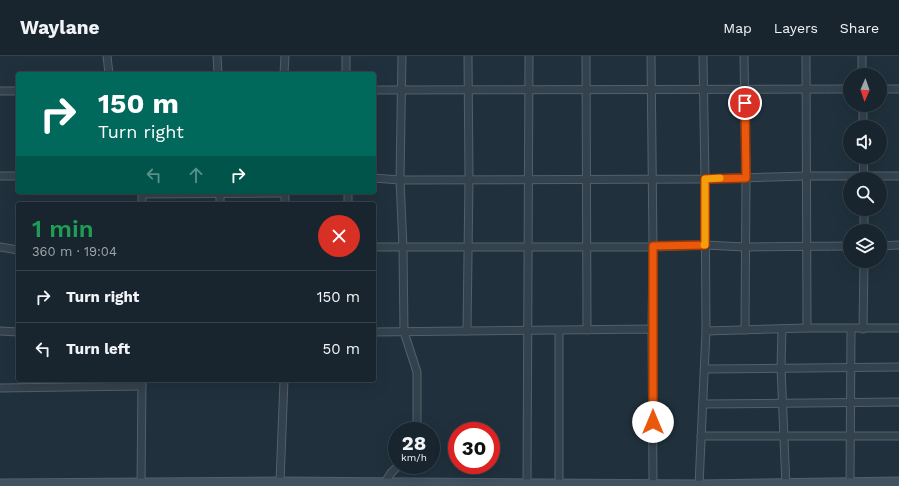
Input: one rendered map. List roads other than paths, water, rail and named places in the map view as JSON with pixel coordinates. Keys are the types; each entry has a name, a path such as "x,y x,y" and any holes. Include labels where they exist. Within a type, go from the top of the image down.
{"main road":[{"path":"0,484 280,482 527,485 786,485 850,482 899,482"}],"street":[{"path":"107,56 109,72"},
{"path":"217,56 218,72"},
{"path":"284,72 285,56"},
{"path":"346,56 346,72"},
{"path":"402,56 400,180 403,248 404,332 417,372 417,422"},
{"path":"467,331 469,179 468,56"},
{"path":"527,485 529,330 529,56"},
{"path":"586,56 587,330"},
{"path":"651,56 653,484"},
{"path":"699,485 706,331 703,56"},
{"path":"744,56 746,178 745,330"},
{"path":"806,56 807,328"},
{"path":"862,56 862,68"},
{"path":"376,90 744,88 843,89"},
{"path":"887,89 899,89"},
{"path":"0,91 16,91"},
{"path":"0,176 16,176"},
{"path":"376,178 400,180 705,179 807,176 843,177"},
{"path":"887,177 899,176"},
{"path":"376,247 705,245 843,246"},
{"path":"887,246 899,245"},
{"path":"0,247 16,250"},
{"path":"863,329 864,268"},
{"path":"706,331 807,328 899,328"},
{"path":"376,332 652,329"},
{"path":"782,329 781,367 786,485"},
{"path":"850,482 851,329"},
{"path":"0,331 16,332"},
{"path":"559,331 559,485"},
{"path":"705,369 899,366"},
{"path":"280,482 284,382"},
{"path":"0,388 142,383 141,484"},
{"path":"703,404 899,402"},
{"path":"701,436 899,436"},
{"path":"384,484 390,474"}]}
